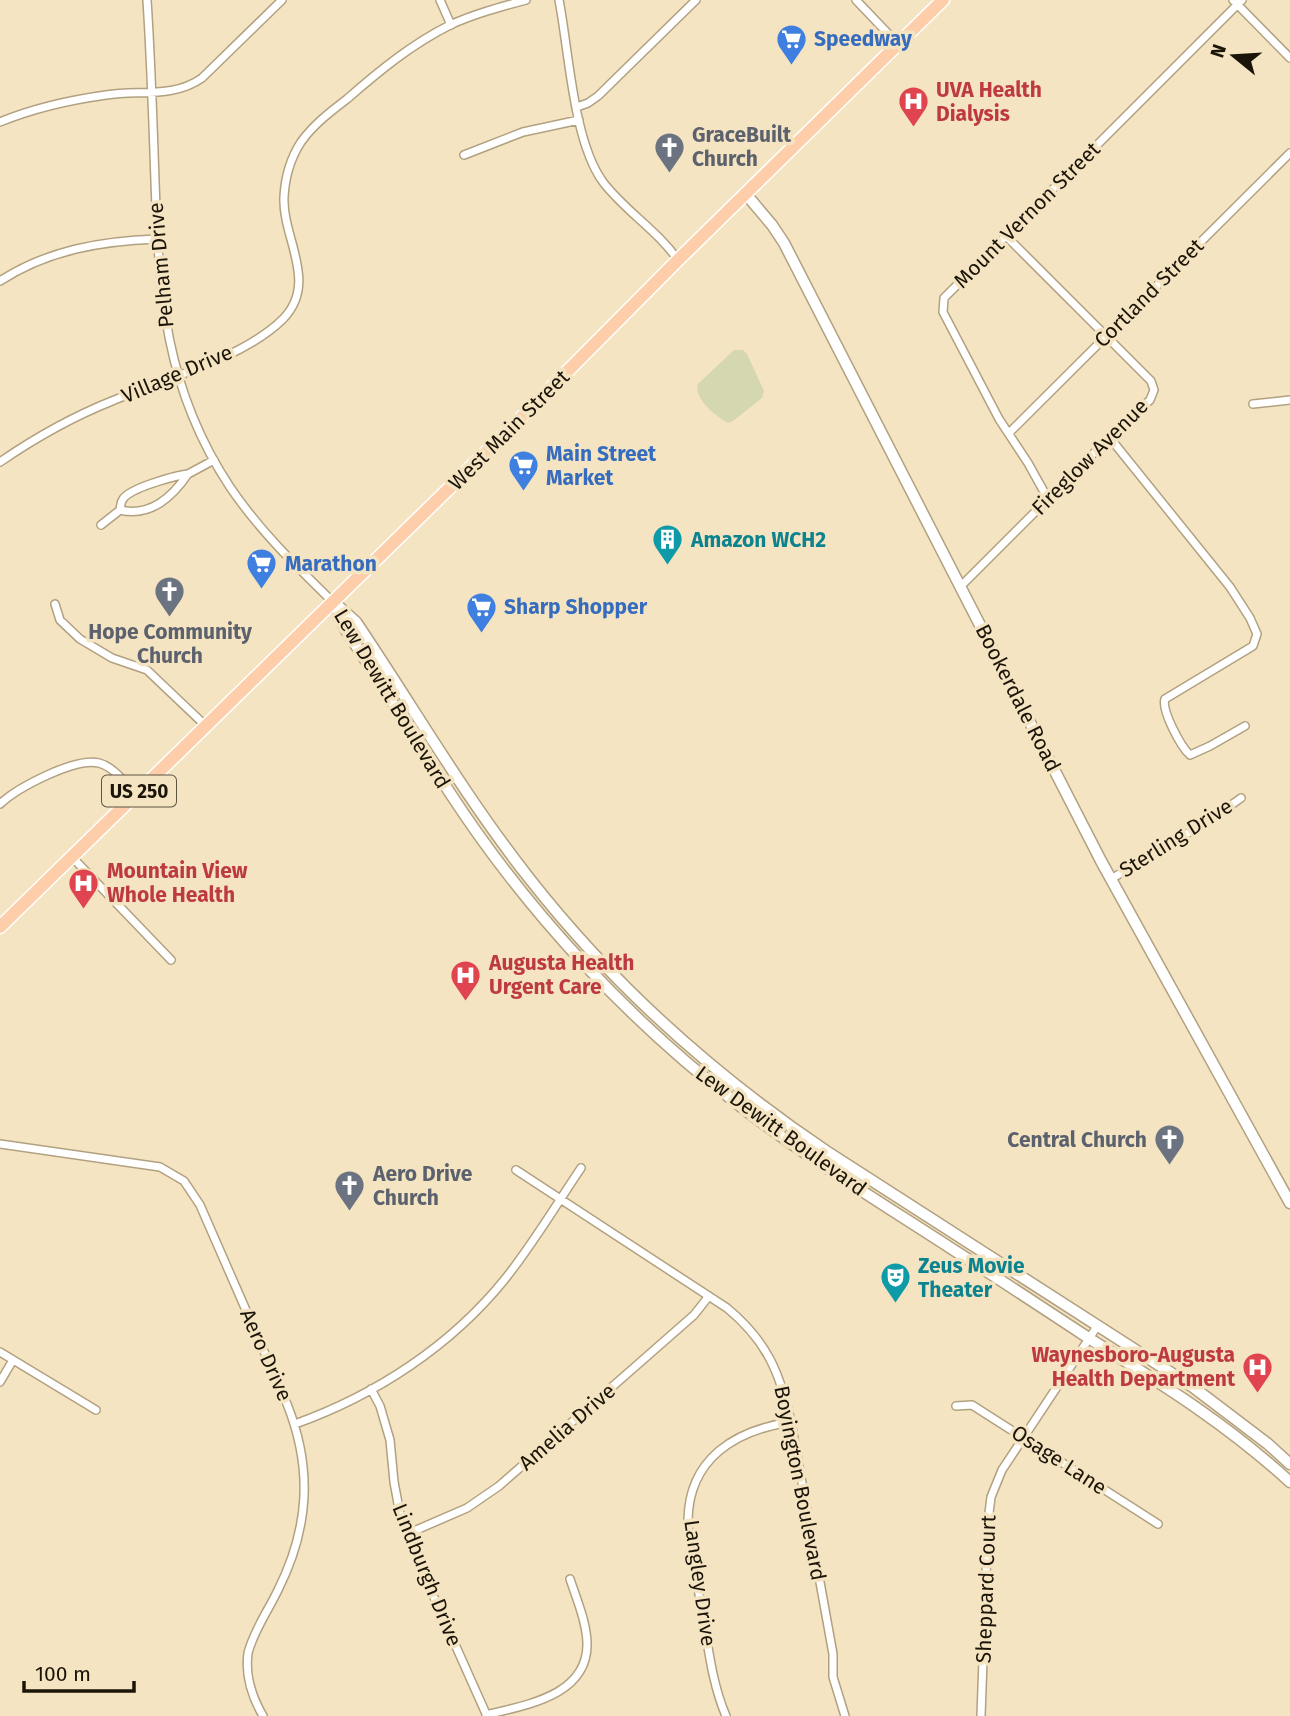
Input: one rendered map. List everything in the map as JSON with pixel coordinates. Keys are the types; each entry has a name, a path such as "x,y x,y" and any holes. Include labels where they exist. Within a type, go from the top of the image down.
{"main road":[{"name":"West Main Street","path":"72,857 334,603 745,193 943,0"},
{"name":"Bookerdale Road","path":"745,193 784,243 1111,879 1290,1203"},
{"name":"Lew Dewitt Boulevard","path":"334,603 356,622 463,788 529,879 625,986 708,1063 793,1129 1224,1409 1290,1464"},
{"name":"Lew Dewitt Boulevard","path":"334,603 345,629 451,794 519,887 574,952 616,996 700,1073 785,1139 1216,1420 1260,1454 1290,1482"},
{"name":"US 250","path":"0,927 72,857"}],"street":[{"name":"Pelham Drive","path":"147,0 157,239 163,310 178,376 194,419 230,486 258,524 334,603"},
{"path":"0,122 44,107 108,94 180,90 199,80 282,0"},
{"path":"440,0 451,25"},
{"name":"Village Drive","path":"0,462 76,417 178,376 247,344 283,319 293,303 299,275 284,208 286,181 293,155 316,124 410,48 451,25 526,0"},
{"path":"559,0 579,120 589,154 603,182 615,197 662,239 678,260"},
{"path":"577,107 598,96 696,0"},
{"path":"856,0 898,44"},
{"path":"1238,2 1290,58"},
{"name":"Mount Vernon Street","path":"1048,499 943,312 942,303 1238,2"},
{"path":"464,155 523,132 579,120"},
{"name":"Cortland Street","path":"1009,433 1290,153"},
{"name":"Fireglow Avenue","path":"961,586 1150,400 1154,390 1151,381 1006,236"},
{"path":"0,281 39,261 74,248 107,242 157,239"},
{"path":"1253,404 1290,400"},
{"path":"1110,438 1230,587 1257,634 1252,646 1165,699 1164,708 1182,746 1190,755 1245,726"},
{"path":"101,525 120,510 121,501 127,495 163,479 188,474 214,460"},
{"path":"120,510 133,512 163,502 188,474"},
{"path":"55,604 60,620 80,639 112,658 147,670 206,727"},
{"path":"0,804 39,779 90,762 111,769 136,794"},
{"name":"Sterling Drive","path":"1111,879 1210,820 1241,797"},
{"path":"72,857 171,960"},
{"path":"785,1139 793,1129"},
{"name":"Aero Drive","path":"0,1144 149,1164 170,1171 184,1181 200,1205 295,1424 304,1469 305,1491 301,1527 289,1567 248,1653 250,1682 263,1716"},
{"path":"295,1424 351,1401 431,1351 506,1278 581,1168"},
{"name":"Boyington Boulevard","path":"516,1170 709,1296 740,1319 760,1341 783,1386 832,1654 833,1677 845,1716"},
{"name":"Amelia Drive","path":"407,1534 467,1508 499,1486 695,1315 709,1296"},
{"name":"Sheppard Court","path":"981,1716 988,1511 998,1478 1077,1353 1098,1325"},
{"path":"0,1352 96,1410"},
{"path":"0,1382 13,1360"},
{"name":"Lindburgh Drive","path":"371,1389 388,1431 396,1500 407,1534 486,1716"},
{"name":"Osage Lane","path":"956,1406 972,1405 1158,1524"},
{"name":"Langley Drive","path":"726,1716 716,1694 689,1529 690,1506 701,1475 722,1448 748,1431 791,1422"},
{"path":"486,1716 554,1695 576,1676 587,1645 582,1615 570,1580"}],"green space":[{"path":"734,350 743,350 747,354 764,391 762,398 728,423 702,401 697,389 698,384"}],"place":[{"name":"Speedway","path":"791,66"},
{"name":"UVA Health Dialysis","path":"913,129"},
{"name":"GraceBuilt Church","path":"669,174"},
{"name":"Main Street Market","path":"523,493"},
{"name":"Amazon WCH2","path":"668,567"},
{"name":"Marathon","path":"262,591"},
{"name":"Hope Community Church","path":"170,619"},
{"name":"Sharp Shopper","path":"481,634"},
{"name":"Mountain View Whole Health","path":"84,910"},
{"name":"Augusta Health Urgent Care","path":"466,1002"},
{"name":"Central Church","path":"1170,1167"},
{"name":"Aero Drive Church","path":"350,1213"},
{"name":"Zeus Movie Theater","path":"895,1305"},
{"name":"Waynesboro-Augusta Health Department","path":"1258,1394"}]}
